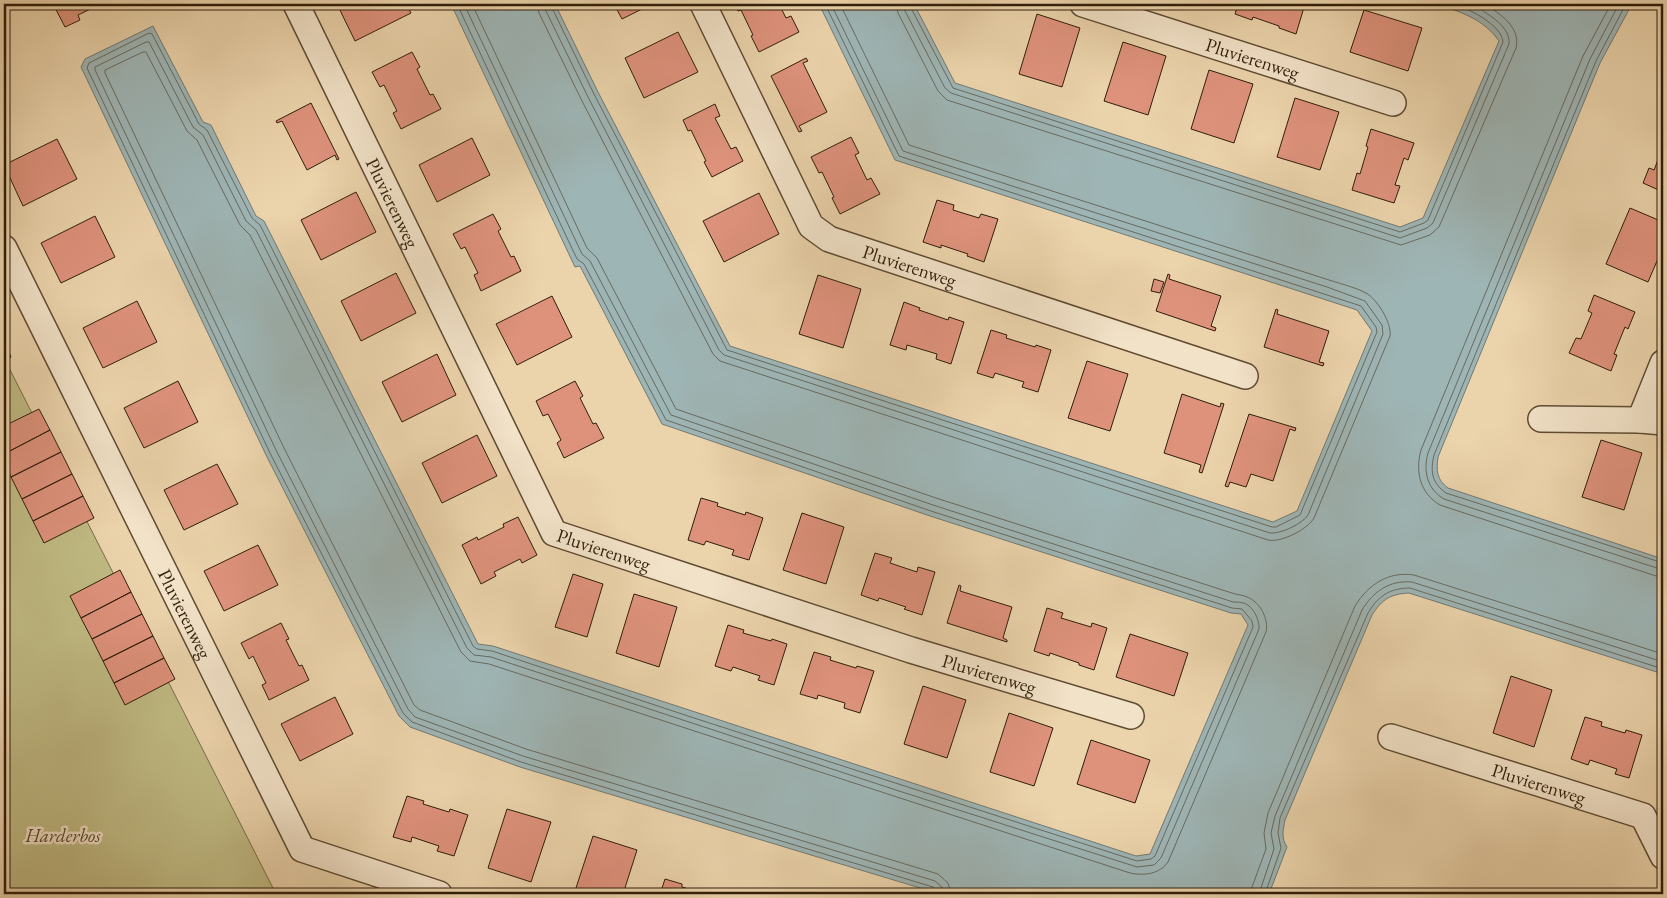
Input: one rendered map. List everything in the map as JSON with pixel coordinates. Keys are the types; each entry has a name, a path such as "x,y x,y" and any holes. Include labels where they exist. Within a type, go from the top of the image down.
{"street":[{"name":"Pluvierenweg","path":"296,4 554,533 911,650 1131,716"},
{"name":"Pluvierenweg","path":"703,4 811,226 829,239 1244,376"},
{"name":"Pluvierenweg","path":"1083,4 1392,103"},
{"name":"Pluvierenweg","path":"4,248 302,849 439,894"},
{"path":"1541,419 1651,421 1663,363"},
{"name":"Pluvierenweg","path":"1391,737 1644,816 1663,856"}],"green space":[{"name":"Harderbos","path":"4,358 276,894 4,894"}],"water":[{"path":"451,4 555,4 598,92 730,346 1273,522 1297,511 1372,331 1357,310 895,160 819,4 914,4 955,83 1400,227 1423,218 1499,41 1493,33 1478,21 1462,13 1435,4 1632,4 1600,63 1438,457 1437,467 1439,478 1448,488 1663,559 1663,674 1409,593 1388,598 1379,605 1372,615 1285,820 1283,837 1287,847 1269,894 940,894 520,767 410,727 399,716 267,457 81,67 85,59 153,26 203,122 211,125 256,216 264,221 478,644 493,646 1136,856 1150,854 1248,625 1241,614 1231,613 930,516 662,424 580,266 575,267"}],"building":[{"path":"53,4 101,4 78,15 80,20 65,27"},
{"path":"337,4 406,4 411,13 355,41"},
{"path":"614,4 652,4 622,19"},
{"path":"735,4 779,4 786,18 791,16 799,32 759,52 741,10 738,11"},
{"path":"1238,4 1305,4 1296,34 1253,17 1252,20 1235,14"},
{"path":"1364,10 1422,28 1408,71 1350,52"},
{"path":"1037,14 1080,28 1062,87 1019,74"},
{"path":"678,32 698,72 644,98 625,58"},
{"path":"1123,42 1166,56 1148,115 1104,101"},
{"path":"412,52 420,67 417,69 430,95 433,94 441,109 401,129 393,113 397,111 384,85 380,87 372,72"},
{"path":"806,58 808,61 803,63 827,112 799,126 802,131 799,132 771,76"},
{"path":"1209,70 1253,84 1234,143 1191,129"},
{"path":"1295,98 1339,112 1320,170 1277,157"},
{"path":"311,103 339,159 337,160 335,155 307,170 282,121 277,123 276,121"},
{"path":"715,104 720,116 715,118 731,149 736,147 743,161 712,177 691,130 688,131 683,120"},
{"path":"1371,129 1414,143 1408,160 1404,158 1395,185 1400,186 1394,203 1352,190 1357,173 1360,174"},
{"path":"851,137 859,153 855,155 867,180 871,178 880,194 840,214 822,172 819,173 811,157"},
{"path":"472,138 490,175 437,202 419,165"},
{"path":"57,139 77,179 23,206 4,165"},
{"path":"1663,147 1663,192 1643,183 1649,168 1654,170"},
{"path":"356,192 376,232 321,260 301,220"},
{"path":"759,193 779,234 724,262 703,221"},
{"path":"937,200 954,205 953,210 979,218 981,214 998,219 984,262 967,256 968,254 941,245 941,248 923,242"},
{"path":"1630,208 1663,222 1663,247 1648,282 1606,264"},
{"path":"493,214 501,229 498,231 511,257 514,256 521,271 481,291 474,275 478,273 465,247 461,249 453,234"},
{"path":"95,216 115,257 61,283 41,243"},
{"path":"396,273 416,313 361,341 341,301"},
{"path":"1168,274 1170,275 1169,279 1221,296 1211,326 1216,328 1215,331 1156,311"},
{"path":"818,275 861,289 843,348 799,334"},
{"path":"1154,279 1164,282 1160,293 1151,291"},
{"path":"1594,295 1635,312 1628,329 1625,327 1614,354 1617,355 1611,371 1569,353 1576,338 1581,339 1592,313 1588,311"},
{"path":"552,296 572,337 517,365 496,324"},
{"path":"137,301 157,342 103,368 83,328"},
{"path":"904,302 920,308 919,310 948,320 949,317 964,322 951,364 936,359 937,354 907,345 906,350 890,345"},
{"path":"1276,309 1278,310 1277,314 1329,331 1319,362 1324,363 1323,366 1264,347"},
{"path":"991,330 1007,335 1006,338 1051,350 1038,392 1022,387 1024,382 995,373 993,378 977,373"},
{"path":"4,342 11,357 4,361"},
{"path":"437,354 456,395 402,422 382,382"},
{"path":"1087,361 1128,374 1110,431 1068,418"},
{"path":"178,381 198,422 144,448 124,408"},
{"path":"575,381 583,396 580,398 593,424 596,423 604,438 564,458 557,443 561,440 548,414 543,416 536,401"},
{"path":"1182,394 1220,407 1221,403 1224,404 1202,473 1199,472 1201,465 1164,453"},
{"path":"39,409 50,430 4,454 4,426"},
{"path":"1249,414 1296,428 1295,431 1290,429 1273,481 1251,474 1246,487 1230,482 1228,487 1225,486"},
{"path":"50,430 61,452 11,477 4,463 4,454"},
{"path":"477,435 497,476 442,503 422,463"},
{"path":"1601,440 1642,453 1624,510 1582,497"},
{"path":"61,452 72,474 22,499 11,477"},
{"path":"217,464 238,504 184,530 164,490"},
{"path":"72,474 83,496 33,521 22,499"},
{"path":"83,496 94,518 44,543 33,521"},
{"path":"701,498 718,503 717,506 745,515 746,512 763,518 749,560 732,555 734,550 706,541 704,545 688,540"},
{"path":"802,513 844,527 826,584 783,570"},
{"path":"518,517 537,555 522,563 520,559 494,572 496,576 481,584 462,545 477,537 478,540 504,527 503,524"},
{"path":"258,545 278,585 224,611 204,571"},
{"path":"875,553 892,558 890,563 917,572 918,567 935,572 922,615 904,609 906,607 879,598 878,601 861,595"},
{"path":"120,570 131,592 81,618 70,596"},
{"path":"573,574 603,584 587,637 555,627"},
{"path":"959,585 961,586 960,591 1012,607 1003,638 1007,642 947,623"},
{"path":"131,592 142,614 92,639 81,618"},
{"path":"634,594 677,607 659,667 616,653"},
{"path":"1047,608 1063,613 1061,618 1091,627 1092,623 1107,628 1094,670 1050,653 1049,656 1034,651"},
{"path":"142,614 153,636 103,661 92,639"},
{"path":"281,623 289,639 286,640 299,666 302,665 309,680 269,700 262,685 266,683 253,656 249,659 241,643"},
{"path":"728,625 744,630 743,633 787,644 774,685 758,680 760,676 733,667 731,671 715,666"},
{"path":"1130,634 1188,653 1174,696 1116,677"},
{"path":"153,636 164,658 114,683 103,661"},
{"path":"814,652 831,657 830,660 874,671 860,713 844,708 845,703 818,695 817,699 800,694"},
{"path":"164,658 175,679 125,705 114,683"},
{"path":"1511,676 1552,690 1534,747 1493,733"},
{"path":"923,686 966,700 947,758 904,744"},
{"path":"335,697 353,734 300,761 281,724"},
{"path":"1009,713 1053,728 1034,786 990,772"},
{"path":"1585,717 1602,722 1601,726 1625,733 1626,730 1642,735 1629,778 1615,774 1617,769 1590,760 1588,765 1571,759"},
{"path":"1091,740 1150,760 1135,803 1077,784"},
{"path":"1663,765 1663,784 1658,782"},
{"path":"407,796 424,801 423,804 449,812 450,809 468,815 454,856 437,851 439,846 412,837 411,842 393,837"},
{"path":"507,809 551,822 531,882 488,868"},
{"path":"593,836 637,850 623,894 574,894"},
{"path":"665,879 682,884 682,887 705,894 660,894"}]}
